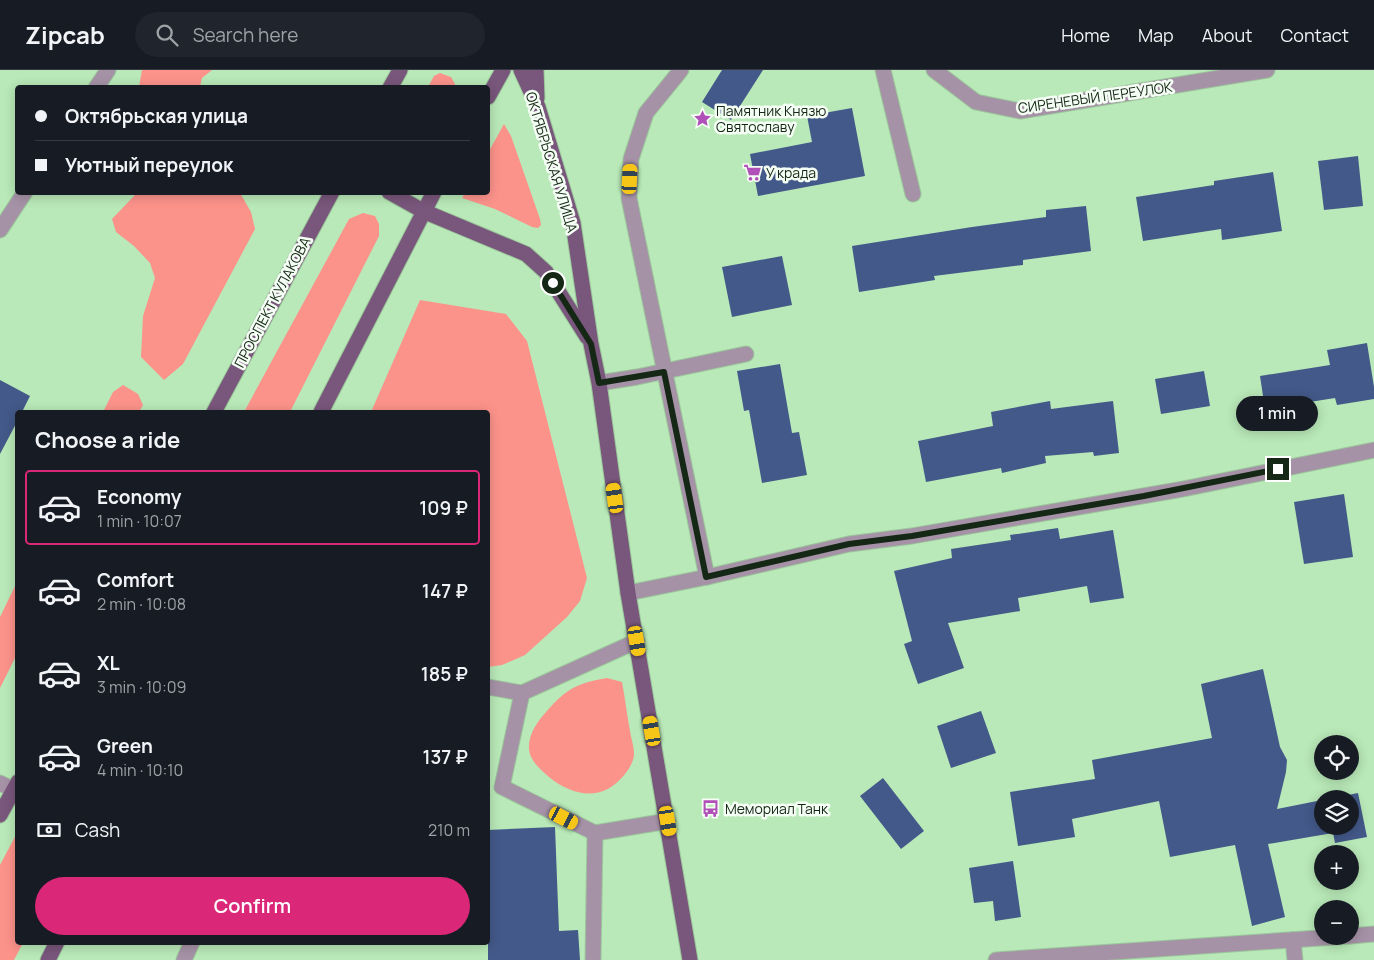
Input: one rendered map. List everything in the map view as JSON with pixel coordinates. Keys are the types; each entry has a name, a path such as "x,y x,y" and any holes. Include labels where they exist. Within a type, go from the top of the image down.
{"main road":[{"path":"392,85 400,70"},
{"path":"490,93 503,70"},
{"name":"ОКТЯБРЬСКАЯ УЛИЦА","path":"521,70 538,107 573,223 591,344 599,383 628,593 690,960"},
{"path":"536,70 538,107"},
{"name":"ПРОСПЕКТ КУЛАКОВА","path":"215,410 330,195"},
{"name":"ОКТЯБРЬСКАЯ УЛИЦА","path":"394,195 423,211 526,254 546,272 591,344"},
{"path":"323,410 432,195"},
{"path":"0,815 10,785"},
{"path":"48,960 56,945"}],"street":[{"path":"98,85 108,70"},
{"path":"681,70 646,113 631,159 629,198 706,577"},
{"path":"883,70 913,194"},
{"name":"СИРЕНЕВЫЙ ПЕРЕУЛОК","path":"934,70 976,102 1020,111 1236,73 1267,70"},
{"path":"0,230 23,195"},
{"path":"599,383 664,372 746,354"},
{"path":"628,593 849,544 912,536 1173,491 1374,450"},
{"path":"490,687 522,693 637,641"},
{"path":"522,693 495,785 595,833 668,821"},
{"path":"593,960 595,833"},
{"path":"1359,935 1374,934"},
{"path":"996,960 1314,938"},
{"path":"1293,940 1295,960"},
{"path":"184,960 191,945"}],"shaded area":[{"path":"142,70 212,70 202,78 200,85 139,85"},
{"path":"440,73 451,77 455,85 429,85 434,76"},
{"path":"504,124 511,136 540,219 541,225 538,228 532,227 495,209 462,198 464,195 490,195 490,149"},
{"path":"241,195 251,212 255,229 183,364 164,380 141,357 143,316 155,278 150,263 134,246 116,232 112,219 134,196"},
{"path":"363,213 375,216 379,224 379,236 291,410 245,410 349,219"},
{"path":"420,300 506,314 527,341 587,578 580,601 567,617 525,655 502,665 490,667 490,410 372,410"},
{"path":"123,385 138,394 143,405 140,410 104,410 113,392"},
{"path":"15,586 15,658 0,688 0,617"},
{"path":"607,678 622,682 634,748 633,759 625,774 607,789 598,793 588,794 568,789 549,777 536,764 531,757 529,749 530,739 536,724 566,692 588,682"},
{"path":"15,837 15,945 22,945 14,960 0,960 0,865"}],"building":[{"path":"722,70 763,70 731,120 702,102"},
{"path":"852,108 865,176 758,196 750,154 812,142 807,116"},
{"path":"1358,156 1363,206 1324,210 1318,161"},
{"path":"1273,172 1282,231 1222,240 1221,229 1143,241 1136,197 1214,185 1214,181"},
{"path":"1086,206 1091,251 1023,260 1023,265 934,276 935,280 859,292 852,246 1046,217 1046,210"},
{"path":"782,256 792,305 732,317 722,267"},
{"path":"1367,343 1374,399 1337,405 1335,398 1265,409 1260,376 1330,365 1327,350"},
{"path":"780,364 792,433 799,432 807,475 762,483 749,410 744,411 737,371"},
{"path":"1204,371 1210,406 1161,414 1155,379"},
{"path":"0,380 30,396 23,410 15,410 15,426 0,454"},
{"path":"1050,401 1051,409 1113,401 1119,453 1094,456 1093,452 1045,456 1046,463 1002,473 1001,468 926,482 918,441 993,426 991,412"},
{"path":"1344,494 1353,557 1304,564 1294,502"},
{"path":"1058,528 1060,539 1113,530 1124,598 1090,603 1087,586 1018,598 1020,611 948,623 964,668 918,684 904,644 912,641 894,571 952,558 951,549 1011,540 1010,535"},
{"path":"1263,669 1280,747 1287,760 1277,809 1314,802 1314,835 1321,835 1268,844 1285,917 1252,926 1235,845 1170,857 1159,801 1072,819 1075,837 1018,846 1010,792 1095,779 1092,760 1212,738 1201,684"},
{"path":"981,711 996,753 951,768 937,726"},
{"path":"883,778 924,831 901,849 860,796"},
{"path":"1359,798 1367,837 1335,843 1333,835 1359,835"},
{"path":"555,827 559,931 578,930 580,960 488,960 488,945 490,945 490,830"},
{"path":"1013,861 1021,917 995,921 993,901 974,903 969,868"}],"place":[{"name":"Памятник Князю Святославу","path":"702,118"},
{"name":"У крада","path":"752,172"},
{"name":"Мемориал Танк","path":"711,808"}],"route":[{"path":"553,283 591,344 599,383 664,372 706,577 849,544 912,536 1144,496 1278,469"}]}
